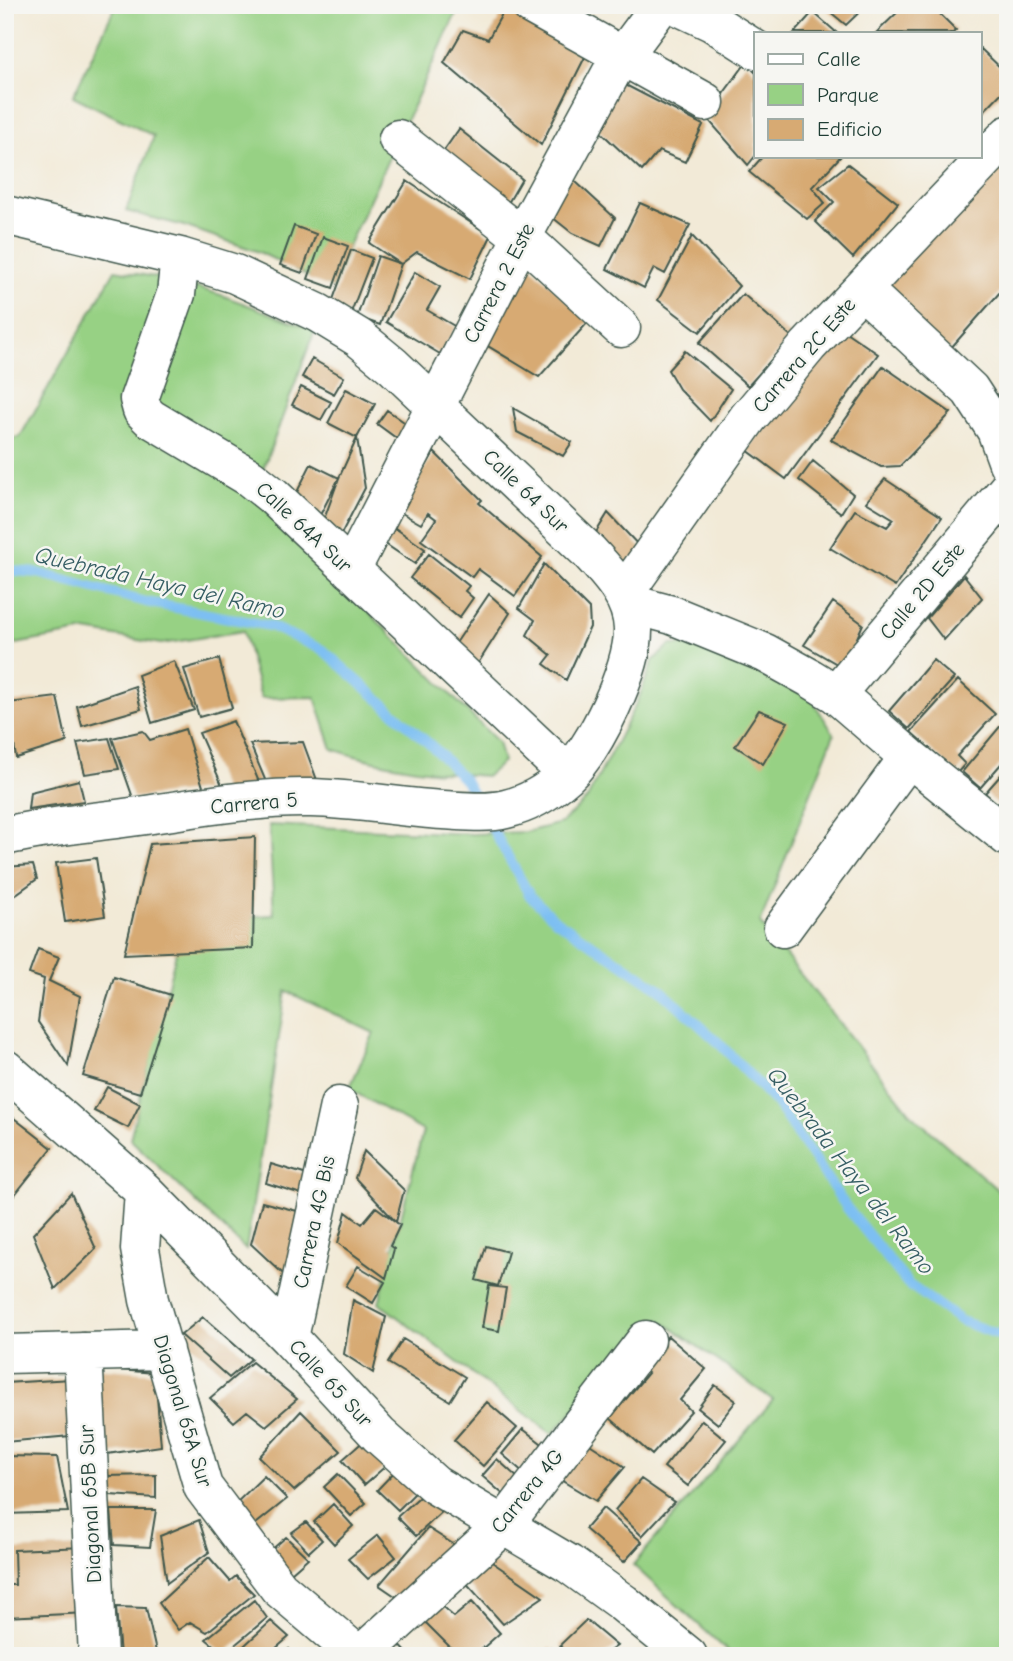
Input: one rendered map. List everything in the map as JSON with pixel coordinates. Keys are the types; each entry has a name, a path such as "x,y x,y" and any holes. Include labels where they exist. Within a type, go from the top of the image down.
{"street":[{"path":"531,5 705,103"},
{"name":"Carrera 2 Este","path":"351,570 522,237 614,68 661,5"},
{"path":"676,5 712,22 754,49"},
{"path":"398,139 522,237 621,328"},
{"name":"Carrera 2C Este","path":"625,599 748,418 808,346 1004,145"},
{"name":"Calle 64 Sur","path":"5,215 180,257 235,274 318,313 359,338 436,405 589,552 612,577 625,599"},
{"name":"Calle 64A Sur","path":"180,257 176,293 139,399 142,410 150,418 249,477 273,496 568,774"},
{"path":"862,289 970,390 996,430 1008,463"},
{"name":"Calle 2D Este","path":"836,694 1008,489"},
{"path":"625,599 672,614 765,653 836,694 908,757 1008,837"},
{"path":"568,774 602,724 621,684 631,649 633,627 625,599"},
{"path":"783,928 908,757"},
{"name":"Carrera 5","path":"5,836 264,800 311,798 486,811 527,802 547,791 568,774"},
{"name":"Calle 65 Sur","path":"5,1069 144,1191 289,1338 379,1435 435,1485 580,1572 688,1656"},
{"name":"Carrera 4G Bis","path":"289,1338 340,1106"},
{"name":"Diagonal 65A Sur","path":"144,1191 140,1249 149,1300 203,1487 279,1588 359,1656"},
{"name":"Carrera 4G","path":"359,1656 504,1525 646,1340"},
{"path":"5,1354 164,1350"},
{"name":"Diagonal 65B Sur","path":"83,1352 98,1656"}],"green space":[{"path":"116,5 460,5 348,246 333,288 259,252 184,226 126,211 154,136 73,96"},
{"path":"115,270 172,280 315,330 253,496 498,742 503,762 487,776 409,768 332,749 315,697 261,698 243,631 161,644 86,631 5,646 5,440 20,437"},
{"path":"670,645 689,645 718,651 807,692 834,734 760,923 912,1115 1008,1199 1008,1656 733,1656 633,1565 773,1400 659,1319 552,1434 379,1303 423,1131 349,1089 374,1033 286,991 246,1250 130,1139 184,920 274,915 269,825 472,834 526,832 561,823 587,799 638,700 653,661"}],"building":[{"path":"507,5 521,5 588,51 541,145 444,63 463,30 488,39"},
{"path":"822,5 867,5 846,25"},
{"path":"905,5 931,5 956,30 954,32 877,32"},
{"path":"813,12 836,32 795,32"},
{"path":"982,50 1008,75 1008,86 982,113"},
{"path":"746,63 754,71 754,158 748,165 706,117"},
{"path":"612,78 703,125 685,162 659,151 642,171 590,122"},
{"path":"459,129 522,179 504,210 436,162"},
{"path":"761,158 839,158 812,187 825,203 807,219 749,172"},
{"path":"995,163 1008,174 1008,283 943,357 880,293"},
{"path":"848,164 898,203 853,258 815,221 834,202 819,187"},
{"path":"563,170 615,218 601,246 572,233 542,209"},
{"path":"407,181 491,236 470,279 417,252 401,264 369,243"},
{"path":"640,203 690,225 665,274 654,268 644,288 607,269"},
{"path":"294,226 316,234 302,273 280,265"},
{"path":"692,236 739,286 700,332 658,300"},
{"path":"323,237 348,246 333,288 308,279"},
{"path":"351,250 372,258 350,315 330,308"},
{"path":"515,252 589,321 539,377 473,337"},
{"path":"378,256 401,264 380,325 357,317"},
{"path":"415,272 440,287 427,310 456,327 440,354 386,322"},
{"path":"743,294 792,337 748,386 699,343"},
{"path":"843,330 878,354 786,479 747,450"},
{"path":"685,351 731,389 710,421 679,389 668,370"},
{"path":"312,359 344,377 334,394 302,377"},
{"path":"883,366 951,413 900,466 881,467 831,440"},
{"path":"301,387 331,402 321,420 292,405"},
{"path":"346,389 375,404 357,438 328,423"},
{"path":"513,408 572,442 563,456 517,432"},
{"path":"387,410 414,429 403,443 377,424"},
{"path":"357,438 365,488 338,540 322,525"},
{"path":"434,452 482,500 479,503 542,557 515,596 478,569 472,577 421,540 436,519 428,513 421,524 400,512"},
{"path":"813,461 853,494 841,513 799,480"},
{"path":"311,464 339,478 316,523 293,500"},
{"path":"885,479 942,517 895,587 830,548 855,510 887,527 894,519 866,502"},
{"path":"608,513 659,567 645,608 581,557"},
{"path":"395,528 425,549 415,564 384,543"},
{"path":"429,554 469,586 465,591 473,598 459,618 410,578"},
{"path":"544,564 589,609 590,627 566,680 544,664 551,655 527,635 535,620 519,608"},
{"path":"964,575 982,598 944,640 927,618"},
{"path":"489,594 510,613 477,665 454,646"},
{"path":"833,602 863,624 844,668 804,645"},
{"path":"219,659 232,708 199,717 184,669"},
{"path":"933,660 954,678 909,729 889,711"},
{"path":"174,661 194,710 152,723 138,675"},
{"path":"958,680 995,714 957,756 965,764 957,773 911,732"},
{"path":"135,686 141,709 82,726 77,706"},
{"path":"57,697 67,742 16,758 8,703"},
{"path":"759,710 788,722 763,764 735,746"},
{"path":"1008,717 1008,756 980,788 962,772"},
{"path":"233,721 259,782 226,794 199,733"},
{"path":"185,729 204,790 133,798 112,738 143,731 150,740"},
{"path":"109,738 119,769 85,774 77,743"},
{"path":"303,742 317,780 266,782 250,744"},
{"path":"1008,767 1008,813 985,793"},
{"path":"79,780 84,801 28,809 30,792"},
{"path":"255,837 253,948 124,954 150,844"},
{"path":"96,858 105,916 65,922 56,863"},
{"path":"33,865 37,879 5,902 5,867"},
{"path":"38,949 59,957 49,981 80,996 68,1066 38,1022 44,979 29,974"},
{"path":"114,977 171,995 140,1093 83,1076"},
{"path":"107,1087 140,1104 128,1128 94,1111"},
{"path":"5,1111 52,1148 5,1207"},
{"path":"364,1151 404,1190 396,1222 355,1178"},
{"path":"271,1164 317,1178 311,1197 266,1183"},
{"path":"71,1193 96,1249 55,1289 33,1234"},
{"path":"262,1202 313,1215 295,1285 251,1244"},
{"path":"376,1207 400,1225 390,1246 394,1249 386,1278 338,1243 346,1212 362,1224"},
{"path":"486,1246 508,1252 498,1286 476,1280"},
{"path":"358,1266 385,1282 373,1303 346,1286"},
{"path":"489,1286 506,1288 499,1331 482,1328"},
{"path":"353,1300 386,1317 373,1373 344,1354"},
{"path":"203,1317 251,1359 229,1378 181,1335"},
{"path":"668,1336 706,1369 680,1400 691,1411 652,1455 610,1418 648,1373 641,1367"},
{"path":"403,1339 465,1377 450,1401 388,1363"},
{"path":"252,1362 297,1399 266,1426 247,1411 234,1422 210,1398"},
{"path":"95,1368 155,1373 161,1446 100,1455"},
{"path":"71,1379 70,1436 5,1442 5,1383"},
{"path":"715,1385 736,1401 718,1424 698,1408"},
{"path":"487,1402 517,1428 483,1466 454,1440"},
{"path":"301,1411 341,1451 294,1491 259,1457"},
{"path":"702,1420 726,1440 688,1486 664,1467"},
{"path":"523,1429 546,1447 524,1473 502,1454"},
{"path":"366,1439 388,1464 364,1485 342,1460"},
{"path":"588,1443 625,1467 596,1501 559,1479"},
{"path":"5,1456 57,1457 68,1512 5,1514"},
{"path":"497,1459 519,1479 504,1495 482,1476"},
{"path":"400,1466 421,1487 398,1510 377,1490"},
{"path":"338,1474 366,1503 351,1516 324,1487"},
{"path":"156,1475 156,1498 110,1495 105,1476"},
{"path":"264,1476 287,1499 252,1527 235,1504"},
{"path":"641,1479 674,1502 642,1536 615,1510"},
{"path":"426,1491 444,1510 416,1536 397,1517"},
{"path":"333,1504 353,1526 334,1544 314,1522"},
{"path":"603,1508 642,1542 624,1562 585,1529"},
{"path":"111,1510 156,1510 150,1547 114,1545"},
{"path":"199,1520 209,1552 167,1583 160,1536"},
{"path":"306,1522 322,1540 309,1552 291,1533"},
{"path":"428,1528 456,1546 401,1600 379,1585"},
{"path":"378,1535 396,1557 368,1579 348,1559"},
{"path":"286,1537 308,1558 283,1580 263,1557"},
{"path":"84,1547 88,1613 5,1617 5,1585 15,1585 14,1550"},
{"path":"209,1557 230,1581 236,1576 254,1594 207,1632 190,1622 178,1630 159,1603"},
{"path":"486,1558 543,1597 503,1624 461,1577"},
{"path":"254,1600 267,1618 224,1654 206,1639"},
{"path":"436,1601 454,1617 472,1602 500,1633 474,1656 459,1656 418,1615"},
{"path":"116,1607 146,1608 157,1656 120,1656"},
{"path":"586,1620 617,1646 602,1656 570,1656 560,1645"},
{"path":"271,1621 289,1637 267,1656 233,1656"},
{"path":"392,1637 410,1656 374,1656"},
{"path":"550,1648 557,1656 540,1656"},
{"path":"289,1649 295,1656 281,1656"}],"waterway":[{"name":"Quebrada Haya del Ramo","path":"5,570 38,573 146,602 270,626 323,650 435,749 466,782 477,802"},
{"name":"Quebrada Haya del Ramo","path":"487,819 530,896 557,921 660,989 718,1042 776,1103 847,1208 908,1284 961,1321 1008,1338"}]}
